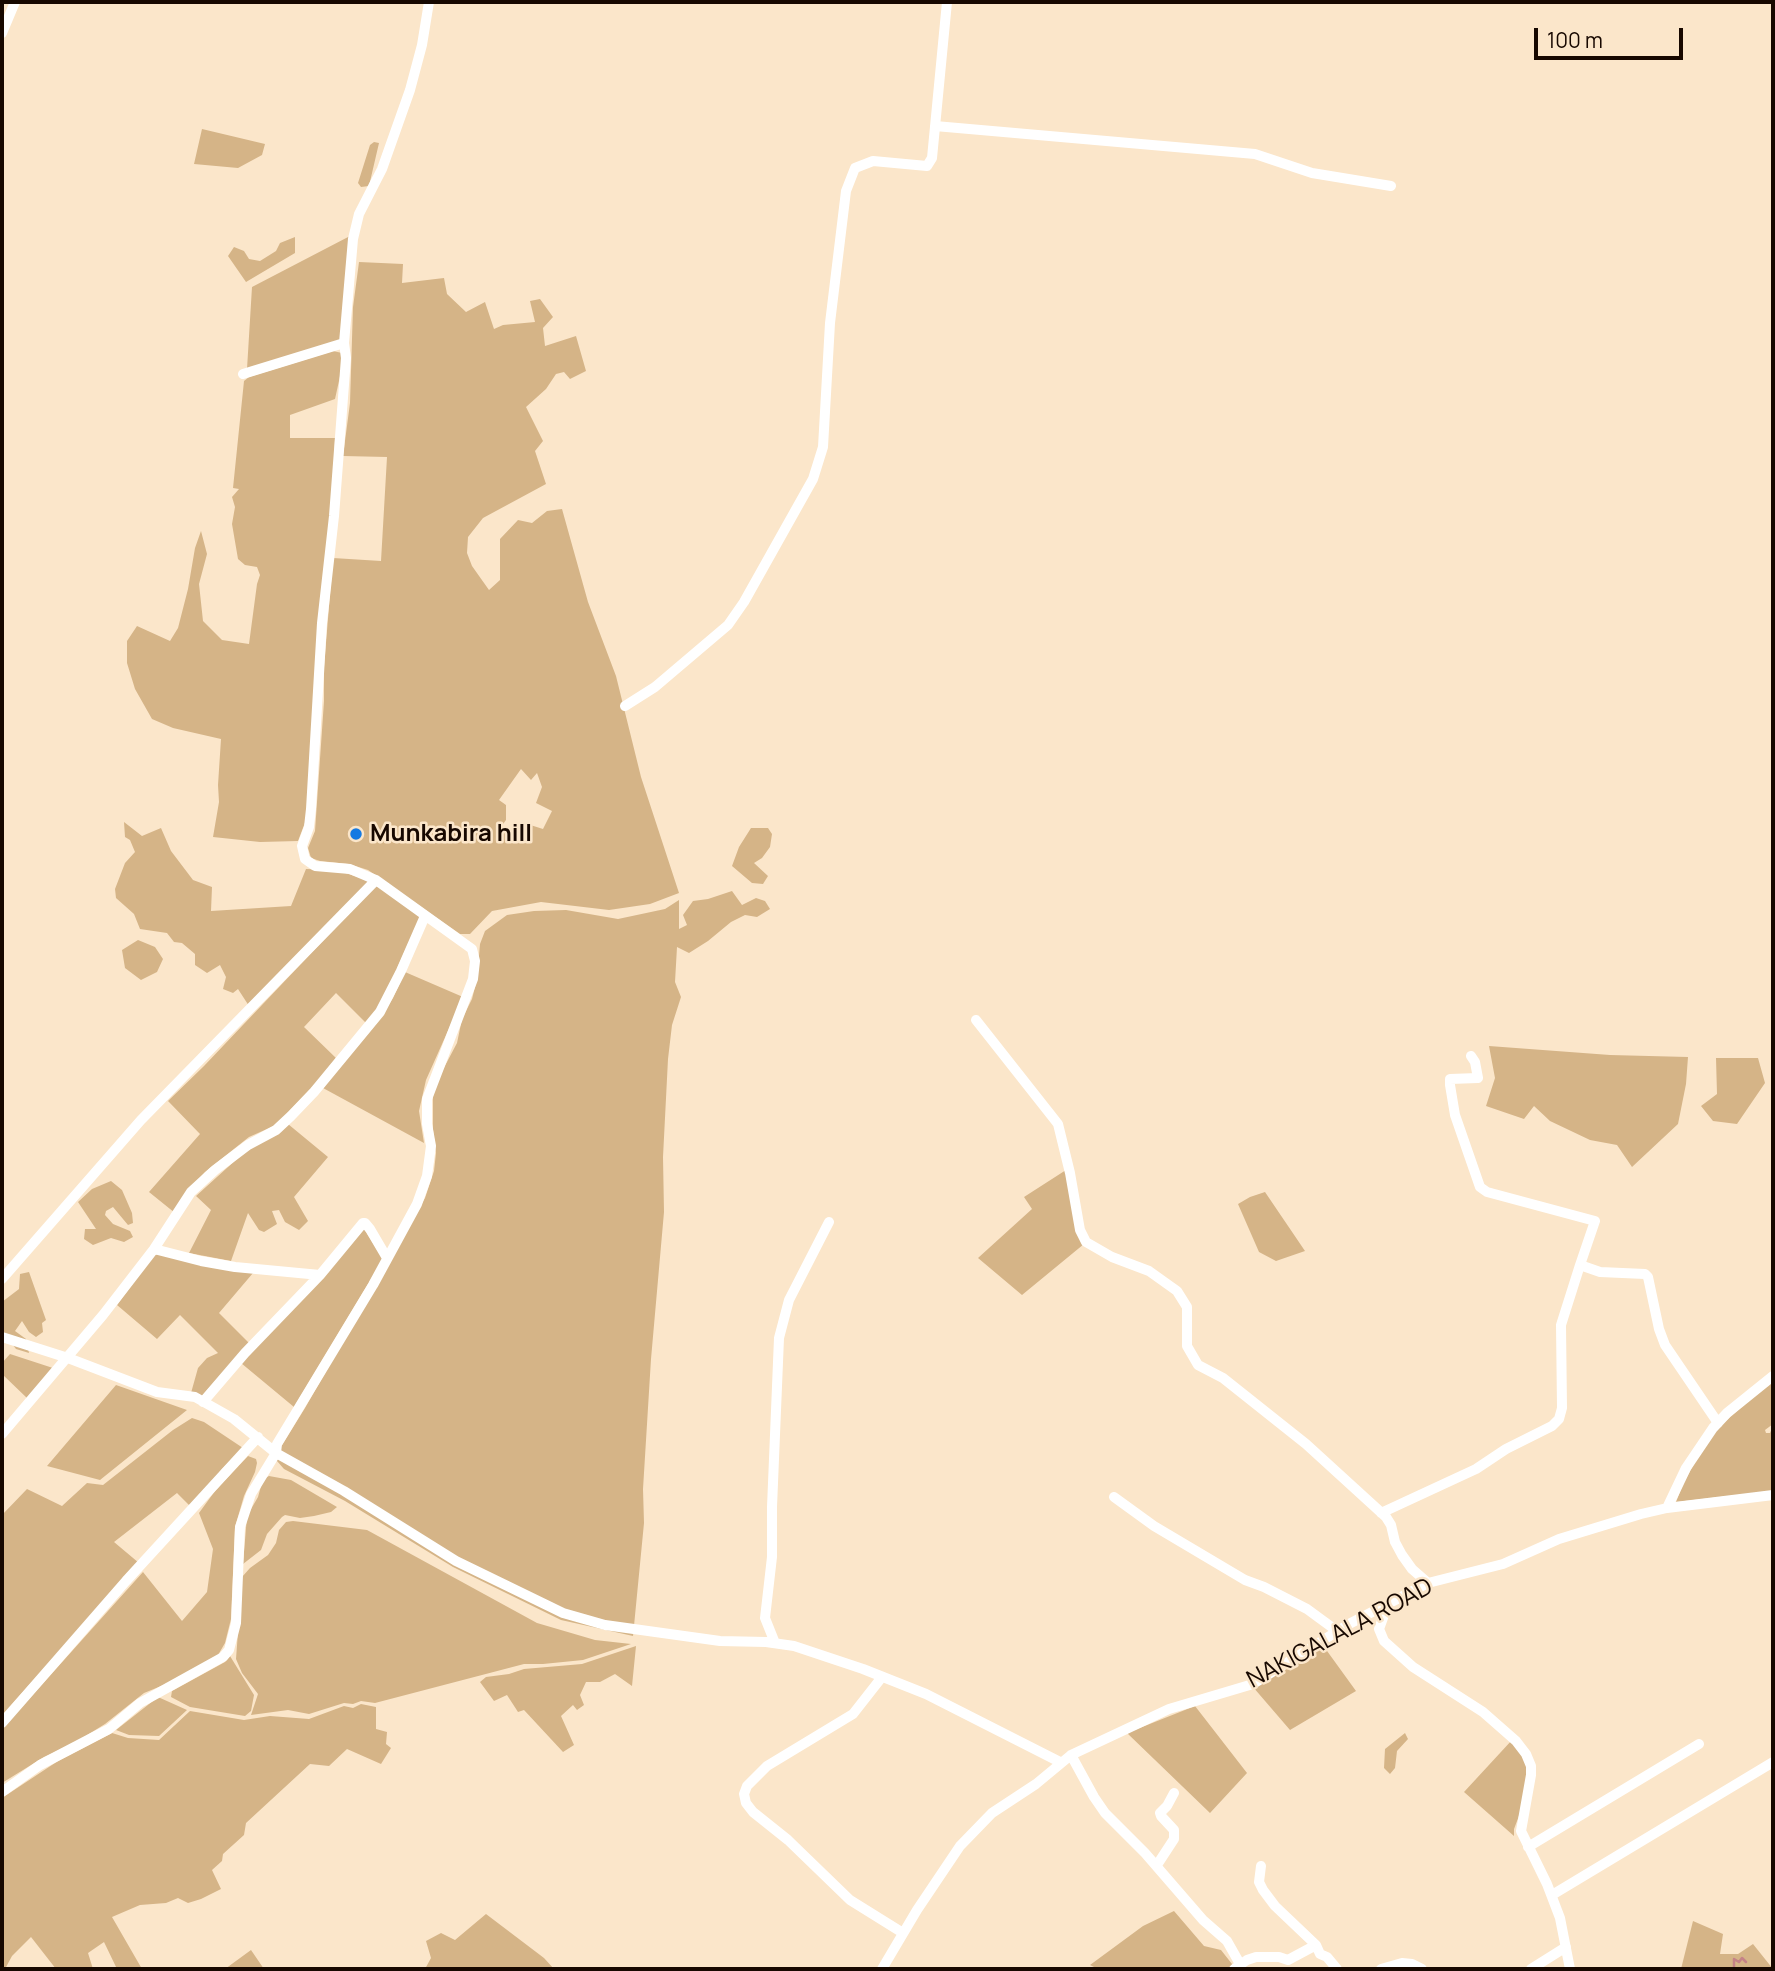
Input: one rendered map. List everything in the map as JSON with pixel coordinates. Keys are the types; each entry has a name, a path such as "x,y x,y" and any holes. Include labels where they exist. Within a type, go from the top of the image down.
{"street":[{"path":"2,33 15,2"},
{"path":"2,1792 40,1765 109,1729 139,1703 223,1657 229,1650 236,1623 240,1527 251,1494 276,1452 277,1444 417,1204 427,1176 430,1146 427,1099 472,979 475,961 472,949 376,880 350,869 315,866 305,859 302,846 309,827 311,809 322,623 334,516 346,358 344,343 355,228 359,214 382,169 411,90 429,2"},
{"path":"625,706 654,687 728,625 744,602 813,479 823,447 830,323 846,191 855,167 873,161 927,166 932,158 947,2"},
{"path":"935,126 1255,154 1312,173 1391,186"},
{"path":"243,374 344,343"},
{"path":"2,1279 141,1120 376,880"},
{"path":"2,1434 68,1357 154,1249 191,1192 215,1170 248,1145 276,1130 291,1116 380,1012 425,916"},
{"path":"976,1020 1058,1124 1080,1230 1086,1242 1149,1271 1172,1287 1187,1307 1187,1346 1198,1364 1223,1378 1306,1444 1381,1513 1391,1525 1402,1555 1412,1569 1428,1583"},
{"path":"1381,1513 1476,1469 1506,1449 1552,1426 1559,1419 1562,1408 1561,1325 1595,1221 1487,1192 1480,1187 1455,1115 1450,1085 1450,1079 1478,1078 1471,1056"},
{"path":"775,1643 765,1618 772,1557 779,1338 789,1300 829,1222"},
{"path":"203,1402 245,1353 320,1275 363,1223 366,1223 387,1258"},
{"path":"154,1249 224,1265 320,1275"},
{"path":"1580,1265 1600,1272 1645,1274 1648,1277 1665,1345 1718,1423"},
{"path":"2,1337 68,1357 157,1392 195,1397 234,1419 276,1452 344,1490 456,1561 563,1613 586,1621 615,1626 720,1641 775,1643 822,1655 964,1712 1060,1762"},
{"path":"1667,1508 1686,1468 1718,1423 1773,1376"},
{"path":"2,1723 126,1581 258,1437"},
{"name":"NAKIGALALA ROAD","path":"881,1969 960,1846 992,1814 1036,1784 1071,1755 1169,1709 1253,1684 1337,1631 1428,1583 1503,1564 1566,1536 1667,1508 1773,1494"},
{"path":"1114,1497 1154,1526 1245,1580 1307,1609 1337,1631"},
{"path":"1388,1604 1380,1629 1384,1641 1409,1665 1483,1712 1520,1745 1531,1770 1521,1826 1564,1928 1570,1969"},
{"path":"1360,1618 1380,1629"},
{"path":"882,1677 853,1714 767,1766 747,1786 744,1794 753,1812 788,1840 850,1900 903,1934"},
{"path":"1528,1847 1699,1744"},
{"path":"1071,1755 1105,1813 1157,1865 1203,1920 1227,1941 1237,1967 1256,1957 1279,1956 1288,1960 1316,1945"},
{"path":"1552,1895 1773,1762"},
{"path":"1157,1865 1174,1839 1174,1830 1160,1813 1174,1793"},
{"path":"1261,1867 1259,1882 1263,1890 1275,1906 1337,1969"},
{"path":"1531,1969 1566,1947"},
{"path":"1381,1969 1402,1963 1422,1969"}],"shaded area":[{"path":"202,129 265,144 262,155 238,168 194,164"},
{"path":"379,143 369,186 361,187 358,183 370,145"},
{"path":"350,236 340,340 247,369 252,287"},
{"path":"295,237 295,253 246,282 228,256 234,247 244,251 249,259 260,261 276,251 280,243"},
{"path":"359,262 403,264 402,283 444,278 447,294 466,312 485,302 494,329 503,325 535,322 530,301 540,299 553,317 543,328 545,346 576,336 586,371 570,379 564,372 556,374 546,389 526,407 543,441 535,451 546,484 483,518 468,537 467,553 472,566 489,590 500,580 500,539 518,520 532,523 547,511 562,509 588,602 616,676 641,777 679,893 650,904 609,910 541,902 492,911 470,934 460,934 368,870 311,858 308,848 315,831 333,558 381,561 387,457 343,456 350,403 353,307","holes":["521,769 531,780 537,773 542,787 536,803 552,811 543,829 524,823 511,834 501,827 506,820 506,805 499,800"]},
{"path":"333,351 342,353 344,358 335,399 290,415 290,438 335,438 332,507 306,820 298,841 260,842 213,837 219,802 221,739 173,728 152,719 135,689 127,663 127,641 137,626 170,641 178,628 201,531 207,554 199,584 203,621 222,640 249,644 260,575 257,567 245,565 238,559 232,524 235,507 232,497 239,489 233,488 244,381 249,377"},
{"path":"124,822 142,836 161,828 171,851 193,880 212,887 211,911 291,906 306,869 336,870 370,881 249,1006 238,989 233,993 223,989 226,977 220,965 207,973 195,965 195,954 182,943 174,942 167,933 140,929 134,914 116,898 115,889 125,863 135,852 130,840 125,837"},
{"path":"751,828 768,828 772,834 770,847 762,858 754,863 768,876 763,884 752,883 732,866 739,847"},
{"path":"376,885 420,917 382,1002 366,1023 336,993 304,1027 336,1058 276,1125 249,1137 205,1172 187,1192 175,1213 149,1192 200,1134 168,1101"},
{"path":"732,891 742,905 756,898 765,901 770,909 757,917 745,915 731,922 689,953 677,947 675,982 681,997 672,1025 668,1059 663,1157 664,1212 651,1359 643,1489 644,1523 633,1636 561,1620 453,1567 345,1501 284,1469 277,1461 279,1450 425,1198 434,1171 436,1153 433,1096 437,1081 457,1043 462,1019 472,999 480,944 485,931 507,915 566,910 618,919 665,909 679,900 679,929 687,925 683,915 693,901"},
{"path":"138,940 155,947 163,959 157,972 141,980 125,968 122,950"},
{"path":"405,972 463,997 426,1080 419,1111 424,1143 323,1088 380,1019"},
{"path":"1489,1046 1610,1055 1688,1057 1678,1124 1632,1167 1617,1145 1590,1140 1550,1121 1534,1106 1524,1119 1486,1106 1495,1078"},
{"path":"1716,1058 1758,1058 1765,1083 1737,1124 1713,1121 1701,1106 1717,1094"},
{"path":"288,1124 328,1157 294,1197 308,1221 299,1230 285,1222 279,1210 272,1211 277,1224 264,1232 259,1230 248,1213 231,1261 189,1253 211,1210 196,1196 249,1148"},
{"path":"1066,1170 1084,1244 1022,1295 978,1258 1032,1209 1024,1197"},
{"path":"111,1181 122,1190 132,1213 133,1223 128,1225 113,1207 106,1211 105,1215 113,1224 130,1231 133,1237 124,1242 111,1238 93,1245 84,1239 85,1229 96,1229 78,1202 92,1189"},
{"path":"1265,1192 1305,1251 1276,1261 1259,1252 1238,1204"},
{"path":"364,1229 383,1259 294,1407 241,1363 320,1281"},
{"path":"158,1254 253,1273 219,1313 249,1343 200,1398 191,1393 198,1368 207,1358 218,1353 180,1315 157,1339 117,1305 153,1256"},
{"path":"29,1272 46,1320 42,1323 43,1332 36,1337 22,1321 15,1331 26,1339 29,1353 16,1349 2,1331 2,1302 19,1289 20,1274"},
{"path":"10,1354 56,1369 28,1399 2,1374 2,1363"},
{"path":"1773,1379 1773,1424 1765,1430 1770,1433 1773,1426 1773,1491 1676,1502 1710,1435"},
{"path":"116,1385 187,1410 100,1480 47,1466"},
{"path":"192,1418 204,1422 243,1448 191,1507 177,1493 114,1542 139,1563 2,1715 2,1515 27,1489 62,1506 87,1483 103,1485"},
{"path":"248,1456 256,1459 257,1463 235,1527 231,1619 225,1643 218,1655 176,1680 144,1693 105,1724 2,1783 2,1729 143,1572 182,1621 207,1592 213,1549 199,1513 215,1491"},
{"path":"269,1476 291,1480 337,1507 331,1512 314,1516 300,1518 285,1515 267,1534 261,1550 243,1564 247,1516 258,1497 263,1479"},
{"path":"286,1522 367,1530 537,1623 595,1640 631,1644 583,1660 524,1664 375,1703 344,1703 309,1714 288,1710 251,1715 258,1694 242,1673 236,1659 242,1577 268,1555 276,1543 279,1530"},
{"path":"1322,1644 1356,1691 1290,1730 1253,1687"},
{"path":"636,1646 632,1686 615,1674 600,1682 586,1682 580,1695 584,1705 577,1710 573,1705 561,1716 574,1745 563,1752 524,1710 518,1712 507,1695 494,1701 480,1682 486,1677 524,1669 582,1664"},
{"path":"230,1656 254,1695 251,1711 245,1716 190,1707 171,1697 172,1691 225,1662"},
{"path":"158,1697 187,1710 159,1736 129,1735 116,1730"},
{"path":"361,1704 376,1707 376,1729 387,1732 386,1744 391,1748 381,1764 347,1749 329,1766 310,1764 246,1823 244,1835 223,1854 222,1861 212,1870 221,1889 188,1903 178,1898 166,1903 140,1905 112,1917 142,1969 117,1969 104,1942 88,1953 93,1969 56,1969 31,1937 12,1956 5,1969 2,1969 2,1798 58,1761 112,1733 128,1738 159,1740 190,1711 244,1720 270,1716 309,1719 344,1706 353,1708"},
{"path":"1195,1706 1247,1773 1210,1813 1127,1733"},
{"path":"1405,1733 1408,1739 1397,1751 1395,1768 1390,1774 1384,1768 1385,1749"},
{"path":"1512,1740 1534,1776 1514,1829 1514,1836 1464,1792"},
{"path":"1174,1911 1204,1946 1221,1950 1233,1969 1098,1969 1090,1965 1143,1926"},
{"path":"486,1914 544,1958 554,1969 425,1969 431,1958 426,1941 441,1933 455,1940"},
{"path":"1693,1921 1723,1934 1720,1954 1738,1954 1753,1944 1773,1969 1681,1969"},
{"path":"251,1950 264,1969 225,1969"}],"waterway":[{"path":"1734,1968 1734,1959 1739,1962 1742,1958 1746,1962"}],"place":[{"name":"Munkabira hill","path":"356,834"}]}
